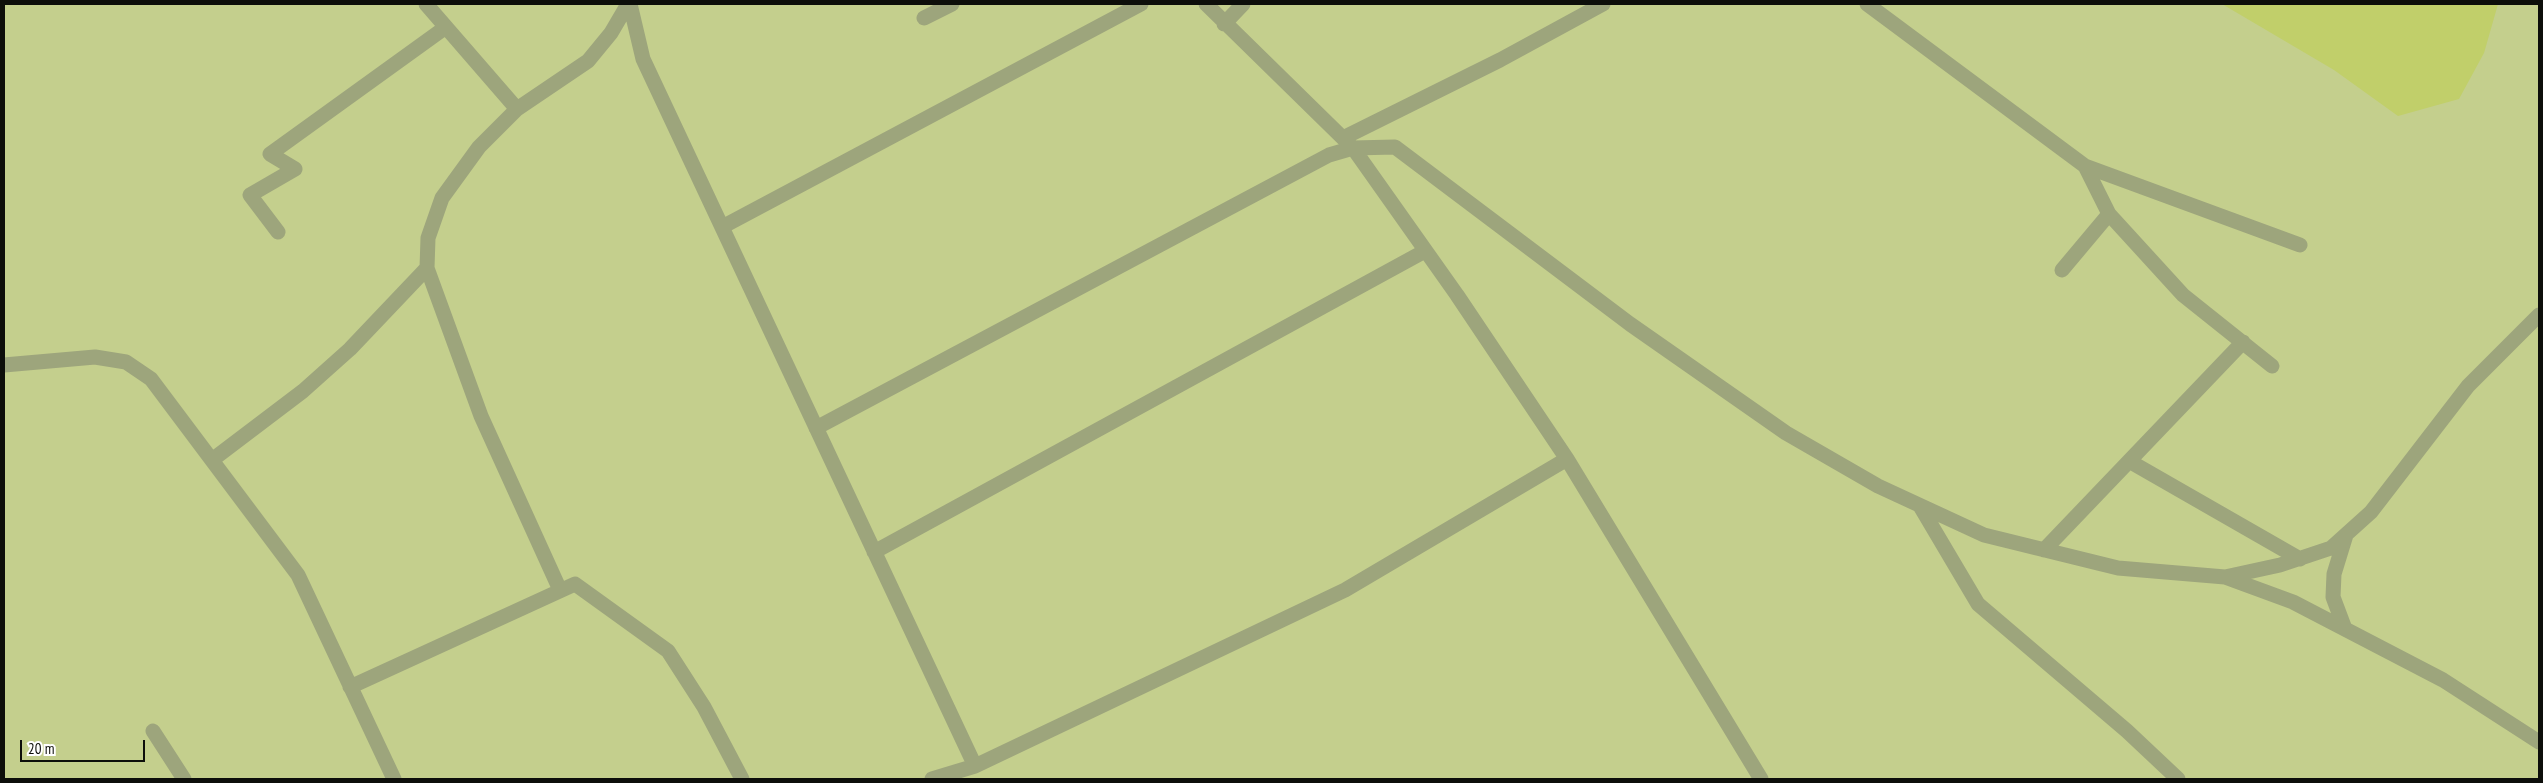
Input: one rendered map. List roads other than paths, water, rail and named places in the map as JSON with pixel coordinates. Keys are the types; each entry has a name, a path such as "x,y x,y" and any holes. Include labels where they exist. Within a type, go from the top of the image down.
{"street":[{"path":"426,4 517,109"},
{"path":"560,590 481,416 427,268 428,238 442,198 479,147 517,109 588,61 611,34 629,4"},
{"path":"629,4 643,59 974,766"},
{"path":"924,18 952,4"},
{"path":"722,227 1142,4"},
{"path":"1206,4 1224,24 1348,143 1425,251 1567,459 1761,779"},
{"path":"1224,24 1243,4"},
{"path":"816,428 1329,156 1348,143 1604,4"},
{"path":"1867,4 2085,166 2300,245"},
{"path":"278,232 250,195 294,169 270,154 446,27"},
{"path":"1348,143 1395,147 1630,324 1786,433 1878,486 1984,535 2118,568 2225,576 2293,602 2443,680 2539,742"},
{"path":"2085,166 2109,214 2183,294 2272,366"},
{"path":"2062,270 2109,214"},
{"path":"874,552 1425,251"},
{"path":"212,460 303,391 350,348 427,268"},
{"path":"2225,576 2300,559 2331,548 2371,512 2468,386 2539,315"},
{"path":"2044,550 2243,342"},
{"path":"4,365 95,357 126,362 151,379 298,575 394,779"},
{"path":"932,779 974,766 1346,590 1567,459"},
{"path":"2130,461 2300,559"},
{"path":"1920,506 1978,604 2127,731 2178,779"},
{"path":"2345,629 2333,597 2334,574 2346,534"},
{"path":"350,687 575,584 668,651 704,707 742,779"},
{"path":"153,731 184,779"}]}
